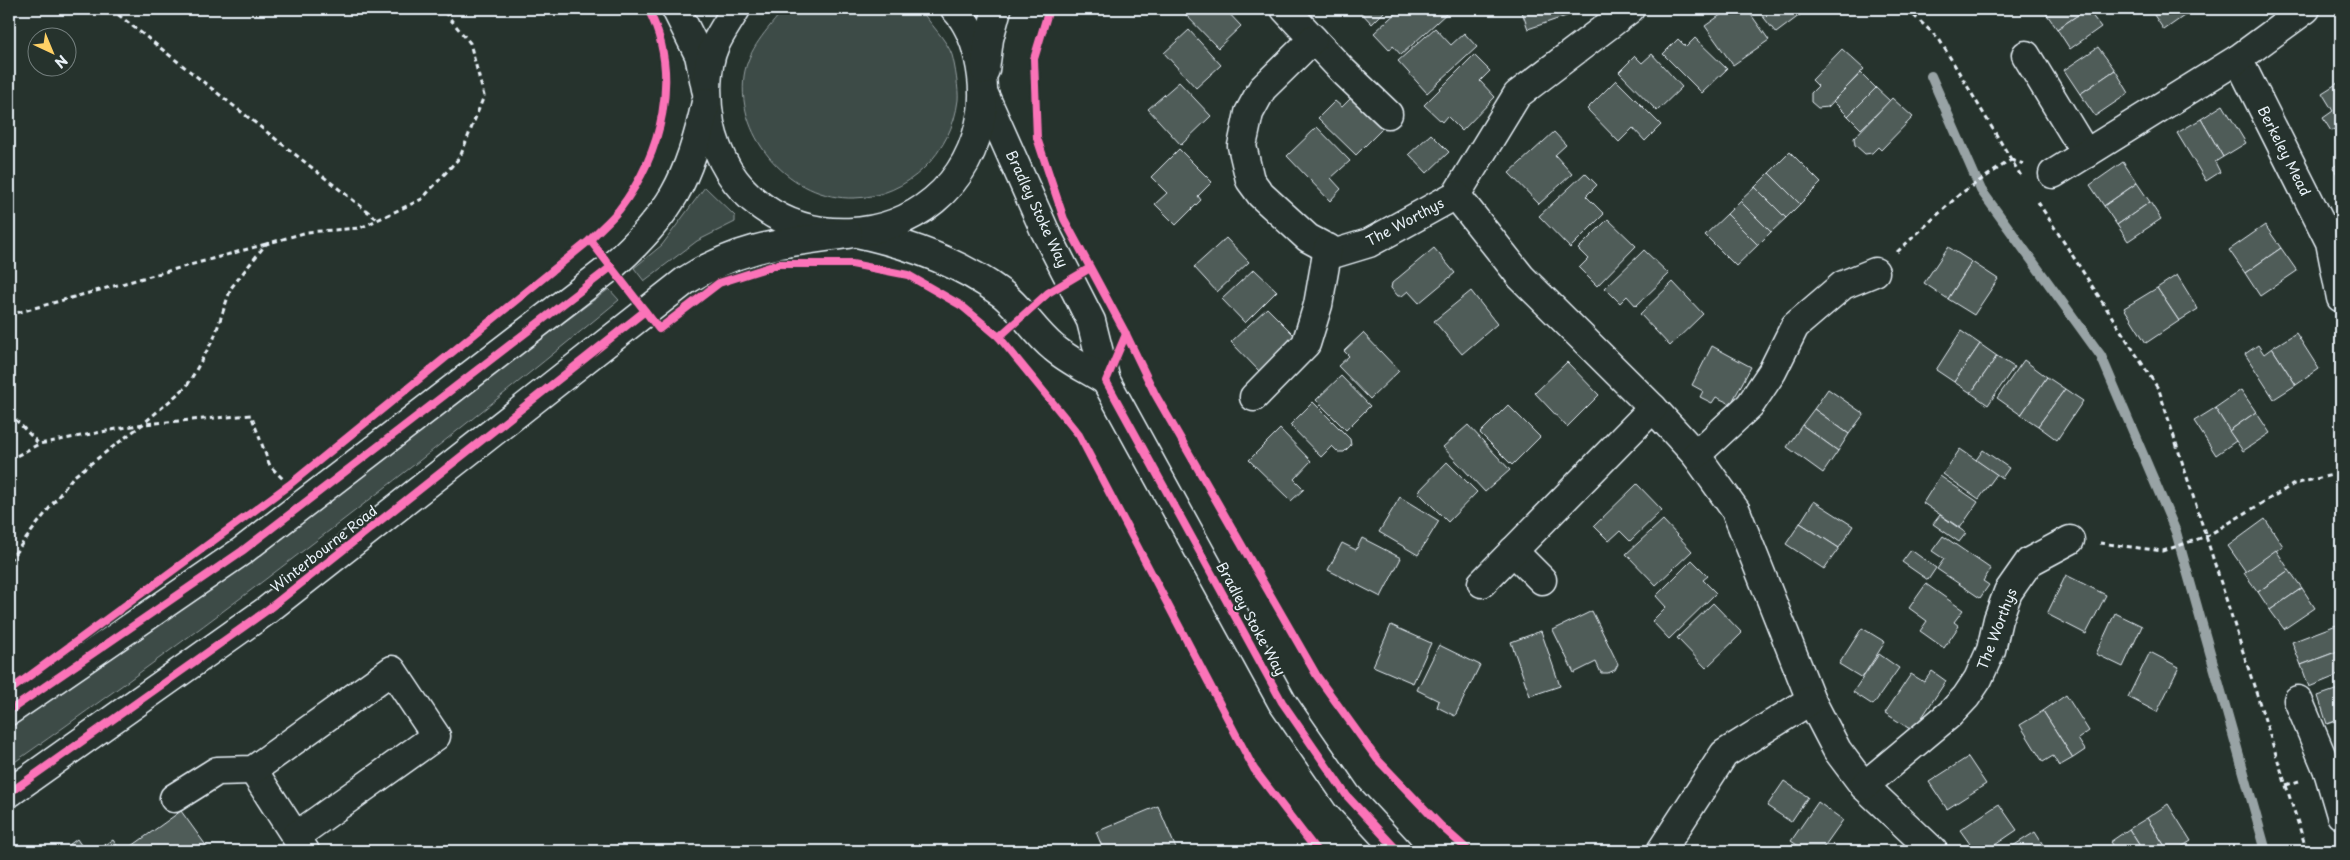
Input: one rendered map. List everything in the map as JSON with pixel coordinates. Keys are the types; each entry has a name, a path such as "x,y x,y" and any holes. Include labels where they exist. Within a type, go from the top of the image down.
{"street":[{"path":"676,9 699,55 715,144 736,181 767,210 806,228 852,233"},
{"path":"9,710 242,551 637,244 675,195 687,172 698,138 715,46 736,9"},
{"path":"955,9 975,45 984,87"},
{"path":"984,87 989,38 997,9"},
{"path":"1285,9 1388,114"},
{"name":"The Worthys","path":"1313,39 1262,89 1249,113 1242,146 1250,180 1261,195 1308,238 1336,253 1369,243 1456,195 1517,94 1630,9"},
{"path":"2053,174 2238,59 2306,9"},
{"path":"2026,55 2086,154"},
{"name":"Berkeley Mead","path":"2238,59 2336,239 2341,298"},
{"name":"Winterbourne Road","path":"9,793 266,611 685,281 706,267 733,255 766,245 852,233 897,224 933,203 960,172 978,135 984,87"},
{"name":"Bradley Stoke Way","path":"984,87 1044,229 1091,321 1106,381 1282,702 1347,796 1398,851"},
{"name":"The Worthys","path":"1456,195 1521,277 1653,408 1696,455 1736,511 1811,700 1837,750 1864,786 1933,851"},
{"name":"Bradley Stoke Way","path":"852,233 920,250 961,268 982,280 1002,294 1053,348 1106,381"},
{"path":"1254,398 1306,344 1318,305 1328,248"},
{"path":"1696,455 1750,405 1772,372 1795,326 1843,285 1874,272"},
{"path":"1482,583 1653,408"},
{"name":"The Worthys","path":"1864,786 1950,714 1966,697 1978,679 1991,650 2008,592 2029,562 2070,540"},
{"path":"1513,551 1542,580"},
{"path":"174,798 217,771 253,770 392,670 436,736 301,844 253,770"},
{"path":"1661,851 1724,754 1811,700"},
{"path":"2298,700 2335,771 2341,814"}],"path":[{"path":"111,9 377,220"},
{"path":"9,315 307,232 360,228 422,199 460,157 484,96 470,42 442,9"},
{"path":"1907,9 1939,39 2027,184"},
{"path":"1874,272 1960,194 2011,160"},
{"path":"2037,201 2159,390 2307,851"},
{"path":"9,561 73,477 143,424 187,386 214,338 231,288 266,244"},
{"path":"9,413 39,444"},
{"path":"9,460 39,444 143,424 251,416 270,466 288,485"},
{"path":"2070,540 2163,551 2207,536 2294,484 2341,473"},
{"path":"281,491 296,479"}],"shaded area":[{"path":"784,9 920,9 950,50 958,91 954,119 947,137 937,154 924,168 892,190 874,196 854,198 831,196 810,189 790,177 773,161 759,143 749,122 744,99 744,76 754,48"},
{"path":"705,187 735,216 735,222 697,241 644,281 634,268 662,245"},
{"path":"609,289 619,300 470,421 242,597 9,766 9,721 474,389"}],"building":[{"path":"1225,9 1241,26 1218,48 1181,10"},
{"path":"1358,9 1387,9 1372,24"},
{"path":"1400,9 1445,9 1448,12 1401,55 1393,46 1390,50 1374,33"},
{"path":"1521,9 1587,9 1528,29"},
{"path":"1729,9 1747,9 1769,40 1733,65 1705,26"},
{"path":"1757,9 1808,9 1776,33"},
{"path":"2043,9 2087,9 2057,29"},
{"path":"2087,9 2101,27 2070,49 2057,29"},
{"path":"2150,9 2194,9 2164,30"},
{"path":"1435,28 1451,45 1464,33 1477,47 1427,93 1398,61"},
{"path":"1189,30 1221,65 1196,88 1164,53"},
{"path":"1695,38 1727,69 1702,93 1663,54 1678,39 1686,47"},
{"path":"2098,47 2115,70 2080,94 2064,70"},
{"path":"1842,49 1864,69 1828,107 1818,108 1811,102 1811,93 1818,86 1812,80"},
{"path":"1652,54 1682,87 1657,111 1619,72 1635,56 1642,63"},
{"path":"1474,55 1490,71 1480,81 1495,97 1462,131 1447,116 1442,122 1424,105"},
{"path":"2115,70 2129,93 2095,116 2080,94"},
{"path":"1861,73 1876,88 1848,116 1833,101"},
{"path":"1616,80 1661,125 1645,141 1633,128 1619,142 1587,109"},
{"path":"2341,81 2341,125 2331,131 2323,118 2333,111 2322,93"},
{"path":"1179,82 1211,116 1181,145 1148,109"},
{"path":"1876,88 1890,101 1861,129 1848,116"},
{"path":"1356,93 1387,124 1356,155 1318,118 1335,101 1342,107"},
{"path":"1892,98 1913,117 1881,150 1878,147 1872,153 1865,154 1855,145 1854,138"},
{"path":"2223,105 2246,143 2223,157 2201,119"},
{"path":"2201,119 2223,157 2215,162 2220,172 2206,181 2177,133"},
{"path":"1317,127 1350,161 1331,178 1341,189 1330,201 1287,156"},
{"path":"1554,132 1566,145 1555,155 1572,174 1539,204 1509,173"},
{"path":"1431,134 1449,152 1427,173 1409,154"},
{"path":"1179,149 1212,182 1198,196 1201,200 1176,225 1155,204 1167,193 1151,177"},
{"path":"1790,152 1821,183 1800,204 1769,173"},
{"path":"2123,162 2137,183 2104,206 2090,185"},
{"path":"2341,162 2341,180 2340,180 2333,167"},
{"path":"1585,173 1597,185 1586,196 1604,214 1570,248 1539,216"},
{"path":"1769,173 1800,204 1786,218 1755,187"},
{"path":"2137,183 2150,202 2117,225 2104,206"},
{"path":"1755,187 1786,218 1771,232 1740,201"},
{"path":"1740,201 1771,232 1758,245 1727,214"},
{"path":"2150,202 2161,219 2128,241 2117,225"},
{"path":"1727,214 1758,245 1736,266 1705,235"},
{"path":"1608,219 1636,246 1597,286 1579,268 1588,259 1578,249"},
{"path":"2265,225 2281,248 2245,273 2229,250"},
{"path":"1226,238 1249,262 1217,292 1194,267"},
{"path":"1948,247 1972,262 1948,299 1924,283"},
{"path":"1434,248 1455,273 1419,303 1408,291 1402,296 1398,296 1391,288 1392,283"},
{"path":"2281,248 2297,271 2260,296 2245,273"},
{"path":"1644,250 1669,274 1636,306 1627,296 1620,303 1605,288"},
{"path":"1972,262 1998,279 1974,315 1948,299"},
{"path":"1254,269 1277,291 1245,323 1222,299"},
{"path":"2177,275 2198,309 2179,321 2157,288"},
{"path":"1673,282 1703,314 1670,346 1640,314"},
{"path":"2157,288 2179,321 2146,343 2124,308"},
{"path":"1471,291 1497,324 1462,354 1434,321"},
{"path":"1267,308 1297,338 1261,373 1231,342"},
{"path":"1961,331 1980,344 1954,382 1936,370"},
{"path":"1363,333 1399,371 1370,399 1338,366 1349,356 1344,351"},
{"path":"2296,333 2319,369 2296,385 2272,348"},
{"path":"1980,344 1997,356 1971,393 1954,382"},
{"path":"2258,345 2264,354 2272,348 2296,385 2274,399 2245,354"},
{"path":"1712,346 1751,367 1731,404 1716,397 1712,403 1700,397 1703,391 1692,385"},
{"path":"1997,356 2014,367 1988,405 1971,393"},
{"path":"2024,360 2047,377 2021,415 1997,398"},
{"path":"1567,362 1599,395 1567,427 1535,393"},
{"path":"1341,376 1370,406 1346,430 1316,400"},
{"path":"2047,377 2065,389 2038,426 2021,415"},
{"path":"1828,389 1864,414 1849,434 1814,409"},
{"path":"2065,389 2083,401 2057,440 2038,426"},
{"path":"2241,390 2256,412 2229,431 2215,408"},
{"path":"1313,402 1350,439 1351,445 1344,452 1338,452 1332,446 1321,457 1290,425"},
{"path":"1508,405 1540,437 1512,465 1480,433"},
{"path":"2215,408 2236,441 2216,455 2194,421"},
{"path":"1814,409 1849,434 1838,451 1802,425"},
{"path":"2256,412 2270,433 2243,451 2229,431"},
{"path":"1468,425 1510,470 1485,492 1443,447"},
{"path":"1802,425 1838,451 1823,473 1787,447"},
{"path":"1280,429 1311,461 1294,479 1304,489 1291,501 1249,460"},
{"path":"1960,449 1997,474 1979,499 1943,474"},
{"path":"1983,450 2009,468 2002,478 1976,460"},
{"path":"1447,462 1477,492 1448,522 1418,492"},
{"path":"1940,476 1978,502 1960,528 1923,503"},
{"path":"1637,484 1662,510 1630,541 1620,531 1609,541 1594,526"},
{"path":"1400,497 1439,521 1418,555 1379,532"},
{"path":"1814,501 1853,526 1839,548 1800,523"},
{"path":"1940,515 1966,533 1959,542 1933,524"},
{"path":"2265,519 2283,546 2246,572 2228,546"},
{"path":"1663,520 1692,551 1656,585 1626,554"},
{"path":"1800,523 1839,548 1824,569 1786,544"},
{"path":"1943,536 1991,569 1983,581 1989,585 1980,598 1937,569 1944,559 1932,551"},
{"path":"1362,538 1401,558 1381,597 1328,570 1342,543 1356,550"},
{"path":"1911,550 1936,568 1928,580 1902,562"},
{"path":"2276,550 2289,570 2258,592 2244,573"},
{"path":"1692,560 1708,576 1703,580 1716,593 1669,639 1652,621 1666,607 1656,596"},
{"path":"2289,570 2302,588 2270,610 2258,592"},
{"path":"2066,575 2106,595 2086,634 2047,614"},
{"path":"1926,584 1963,610 1954,622 1959,626 1944,648 1920,631 1927,621 1909,608"},
{"path":"2302,588 2315,608 2284,629 2270,610"},
{"path":"1713,603 1742,633 1706,668 1677,638"},
{"path":"1592,611 1618,664 1615,670 1608,673 1601,673 1596,662 1574,673 1553,630"},
{"path":"2115,613 2142,626 2123,667 2096,654"},
{"path":"2339,624 2341,650 2301,665 2292,642"},
{"path":"1391,625 1431,643 1413,683 1373,666"},
{"path":"1862,628 1885,642 1862,678 1839,664"},
{"path":"1541,631 1560,686 1530,696 1511,642"},
{"path":"1439,645 1480,665 1455,716 1437,707 1439,701 1417,690"},
{"path":"2341,650 2341,674 2309,687 2301,665"},
{"path":"2150,652 2179,667 2157,712 2128,697"},
{"path":"1879,654 1899,668 1873,705 1853,692"},
{"path":"1932,671 1946,681 1913,731 1885,713 1911,674 1924,682"},
{"path":"2341,688 2341,719 2327,724 2318,696"},
{"path":"2066,695 2089,731 2078,739 2085,750 2073,758 2043,711"},
{"path":"2043,711 2073,758 2059,766 2053,756 2043,762 2020,725"},
{"path":"1968,757 1986,784 1947,809 1929,782"},
{"path":"1784,781 1808,797 1791,822 1767,806"},
{"path":"1818,802 1843,820 1821,851 1806,851 1791,841"},
{"path":"1999,804 2017,830 1986,851 1975,851 1960,830"},
{"path":"2168,804 2191,841 2175,851 2168,851 2147,818"},
{"path":"1158,806 1177,851 1104,851 1096,832"},
{"path":"181,811 210,851 125,851"},
{"path":"2147,818 2168,851 2143,851 2129,829"},
{"path":"2129,829 2143,851 2116,851 2110,842"},
{"path":"2035,832 2047,851 2005,851"},
{"path":"77,839 85,851 61,851"},
{"path":"113,840 121,851 96,851"}],"waterway":[{"path":"1931,76 1981,190 2101,356 2176,532 2266,851"}],"cycle path":[{"path":"9,691 289,485 590,240 612,218 634,188 646,164 656,139 662,113 665,86 664,60 658,34 648,9"},
{"path":"1049,9 1034,59 1037,138 1064,219 1126,334 1155,394 1317,676 1377,759 1441,826 1469,851"},
{"path":"590,240 659,329 719,283 779,264 852,264 908,275 962,306 999,337 1079,435 1254,769 1317,851"},
{"path":"9,711 242,551 611,267"},
{"path":"999,337 1048,293 1090,268"},
{"path":"9,793 266,611 645,311"},
{"path":"1126,334 1106,381 1282,702 1347,796 1398,851"}]}
